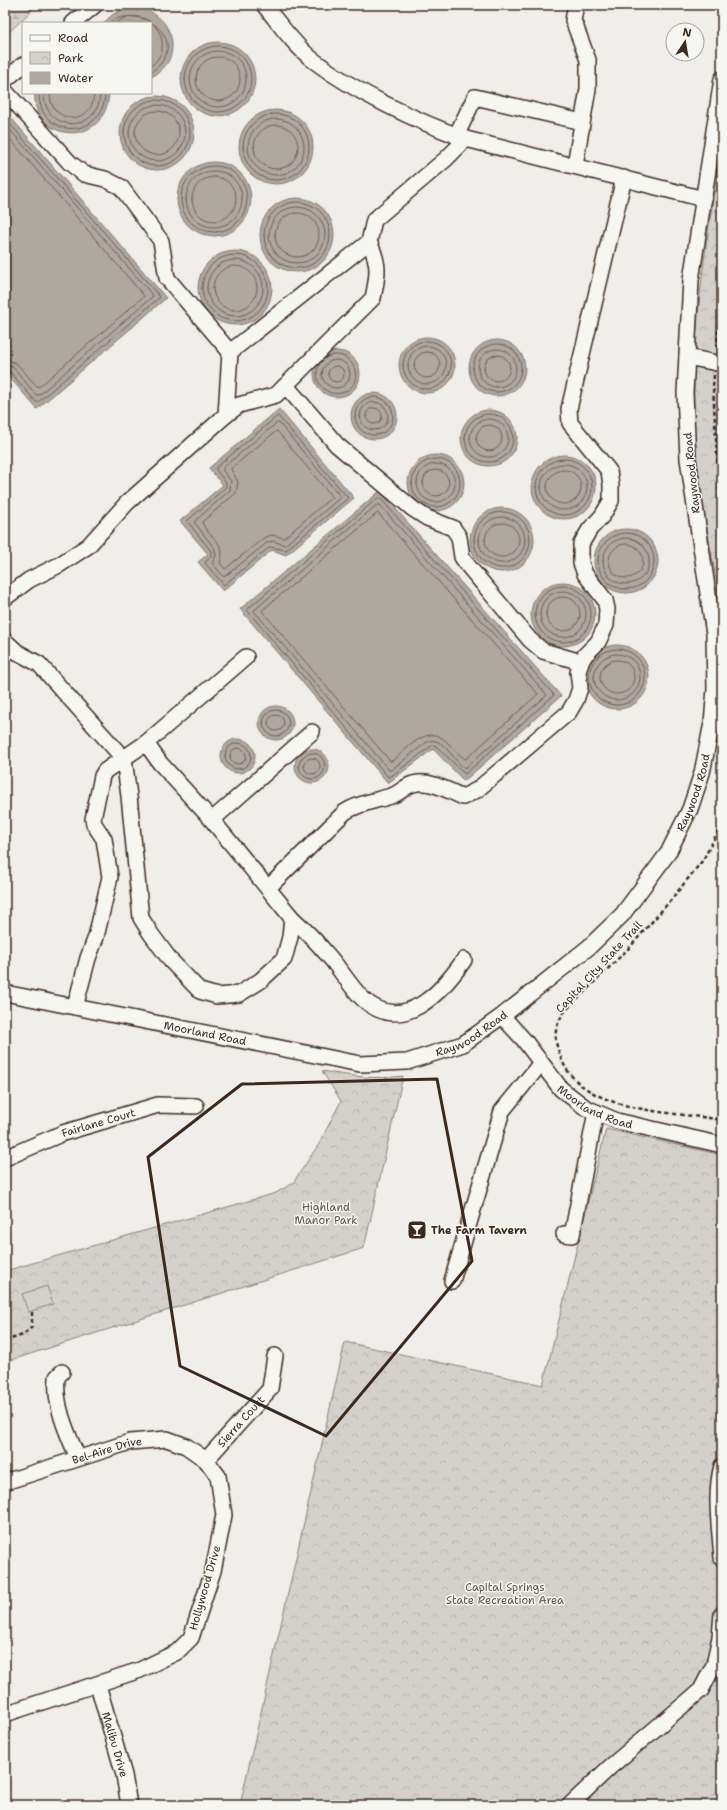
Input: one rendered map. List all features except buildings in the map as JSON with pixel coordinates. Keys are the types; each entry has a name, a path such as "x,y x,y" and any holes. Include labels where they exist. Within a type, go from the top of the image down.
{"street":[{"path":"74,22 95,5"},
{"path":"264,5 312,59 348,82 387,104 461,138 704,198"},
{"path":"575,165 588,89 588,60 573,20 576,5"},
{"path":"5,80 22,66"},
{"name":"Raywood Road","path":"407,1062 463,1044 502,1016 589,948 622,915 668,853 690,809 702,773 713,716 715,689 714,634 688,459 685,393 691,280 722,80"},
{"path":"5,91 70,163 80,172 105,179 121,187 161,241 168,278 230,352 226,415"},
{"path":"230,352 369,242 374,220 446,159 461,138 475,97 582,122"},
{"path":"268,888 311,848 330,824 344,812 357,805 394,796 413,784 427,784 442,788 463,797 477,790 569,712 576,700 580,688 578,672 581,662 584,655 598,642 606,625 607,609 605,600 586,574 581,563 582,544 590,529 602,516 611,501 612,485 609,471 570,423 569,409 624,178"},
{"path":"5,598 29,580 59,565 88,546 127,503 239,405 276,395 286,386 373,298 377,281 377,258 369,242"},
{"path":"687,357 719,363"},
{"path":"286,386 320,427 342,450 413,509 427,518 453,528 459,537 462,556 469,567 530,640 543,651 581,662"},
{"path":"5,641 17,652 39,664 124,759 141,918 171,961 200,991 217,996 239,994 260,981 284,959 290,937 292,918"},
{"path":"76,1007 88,958 96,937 110,877 104,839 94,824 93,819 95,806 105,771 146,743 246,657"},
{"path":"212,820 312,732"},
{"path":"146,743 160,763 212,820 292,918 326,953 361,997 373,1008 390,1013 406,1013 417,1008 451,978 464,960"},
{"name":"Moorland Road","path":"5,993 360,1064 407,1062"},
{"name":"Moorland Road","path":"502,1016 524,1040 561,1089 586,1108 624,1123 722,1145"},
{"path":"452,1282 502,1111 541,1064"},
{"name":"Fairlane Court","path":"5,1158 63,1133 158,1105 196,1106"},
{"path":"564,1234 572,1235 596,1112"},
{"name":"Sierra Court","path":"206,1460 270,1389 275,1356"},
{"path":"62,1372 58,1374 57,1377 57,1398 69,1436 78,1458"},
{"name":"Bel-Aire Drive","path":"5,1482 130,1442 167,1439 186,1446 206,1460"},
{"name":"Hollywood Drive","path":"5,1714 98,1685 140,1670 177,1652 191,1638 213,1571 224,1515 218,1476 206,1460"},
{"path":"722,1466 720,1474 719,1513 722,1558"},
{"path":"570,1805 610,1767 701,1690 714,1665 720,1637 722,1614"},
{"name":"Malibu Drive","path":"98,1685 124,1775 129,1805"}],"path":[{"path":"722,264 719,363 713,387 722,540"},
{"name":"Capital City State Trail","path":"722,824 698,866 630,947 564,1012 557,1024 555,1035 562,1061 570,1075 598,1096 616,1103 640,1108 722,1120"},
{"path":"5,1341 23,1335 32,1327 32,1311"}],"highlighted area":[{"path":"437,1079 472,1261 326,1436 180,1366 148,1157 242,1084"}],"green space":[{"path":"5,5 22,5 32,10 5,36"},
{"path":"722,142 722,615 697,464 694,414 694,380 698,312 706,244"},
{"name":"Highland Manor Park","path":"322,1071 362,1077 382,1078 403,1076 364,1248 5,1362 5,1271 276,1193 293,1183 319,1144 341,1101"},
{"name":"Capital Springs State Recreation Area","path":"606,1129 722,1155 722,1805 240,1805 345,1342 543,1385"},
{"path":"47,1286 53,1304 28,1312 22,1294"}],"water":[{"path":"134,7 148,10 159,17 166,26 171,37 172,48 169,59 162,69 152,76 152,22 105,22 117,12"},
{"path":"218,42 239,48 249,58 255,79 249,100 239,110 218,116 197,110 187,100 181,79 187,58 197,48"},
{"path":"35,94 109,94 104,113 94,125 82,132 68,133 55,129 44,121 36,109"},
{"path":"157,96 178,102 188,112 194,133 188,154 178,164 157,170 136,164 126,154 120,133 126,112 136,102"},
{"path":"276,110 297,116 307,126 313,147 307,168 297,178 276,184 255,178 245,168 239,147 245,126 255,116"},
{"path":"7,113 166,298 37,409 5,372 5,115"},
{"path":"214,162 235,168 245,178 251,199 245,220 235,230 214,236 193,230 183,220 177,199 183,178 193,168"},
{"path":"297,198 318,204 328,214 334,235 328,256 318,266 297,272 276,266 266,256 260,235 266,214 276,204"},
{"path":"235,251 256,257 266,267 272,288 266,309 256,319 235,325 214,319 204,309 198,288 204,267 214,257"},
{"path":"421,337 433,337 443,341 451,349 455,359 455,371 451,381 443,389 433,393 421,393 411,389 403,381 399,371 399,359 403,349 411,341"},
{"path":"491,340 503,340 513,344 521,352 525,362 525,374 521,384 513,392 503,396 491,396 481,392 473,384 469,374 469,362 473,352 481,344"},
{"path":"332,351 342,351 350,355 356,361 360,369 360,379 356,387 350,393 342,397 332,397 324,393 318,387 314,379 314,369 318,361 324,355"},
{"path":"379,393 391,399 396,407 396,425 391,433 383,438 369,439 357,433 352,425 351,411 357,399 365,394"},
{"path":"279,409 354,498 286,555 272,550 223,591 198,562 208,554 180,521 223,485 209,468"},
{"path":"483,410 495,410 505,414 513,422 517,432 517,444 513,454 505,462 495,466 483,466 473,462 465,454 461,444 461,432 465,422 473,414"},
{"path":"430,455 442,455 452,459 460,467 464,477 464,489 460,499 452,507 442,511 430,511 420,507 412,499 408,489 408,477 412,467 420,459"},
{"path":"564,455 582,461 590,469 596,487 590,505 582,513 564,519 546,513 538,505 532,487 538,469 546,461"},
{"path":"380,491 561,696 464,781 433,749 388,783 240,609"},
{"path":"502,508 520,514 528,522 534,540 528,558 520,566 502,572 484,566 476,558 470,540 476,522 484,514"},
{"path":"626,529 644,535 652,543 658,561 652,579 644,587 626,593 608,587 600,579 594,561 600,543 608,535"},
{"path":"563,582 581,588 589,596 595,614 589,632 581,640 563,646 545,640 537,632 531,614 537,596 545,588"},
{"path":"617,645 635,651 643,659 649,677 643,695 635,703 617,709 599,703 591,695 585,677 591,659 599,651"},
{"path":"273,706 279,706 283,707 290,713 293,723 292,730 286,737 279,740 273,740 269,739 262,733 259,726 259,720 260,716 266,709"},
{"path":"235,739 241,739 245,740 252,746 255,756 254,763 248,770 241,773 235,773 231,772 224,766 221,759 221,753 222,749 228,742"},
{"path":"309,749 315,749 319,750 326,756 329,766 328,773 322,780 315,783 309,783 305,782 298,776 295,769 295,763 296,759 302,752"}],"place":[{"name":"The Farm Tavern","path":"417,1230"}]}
